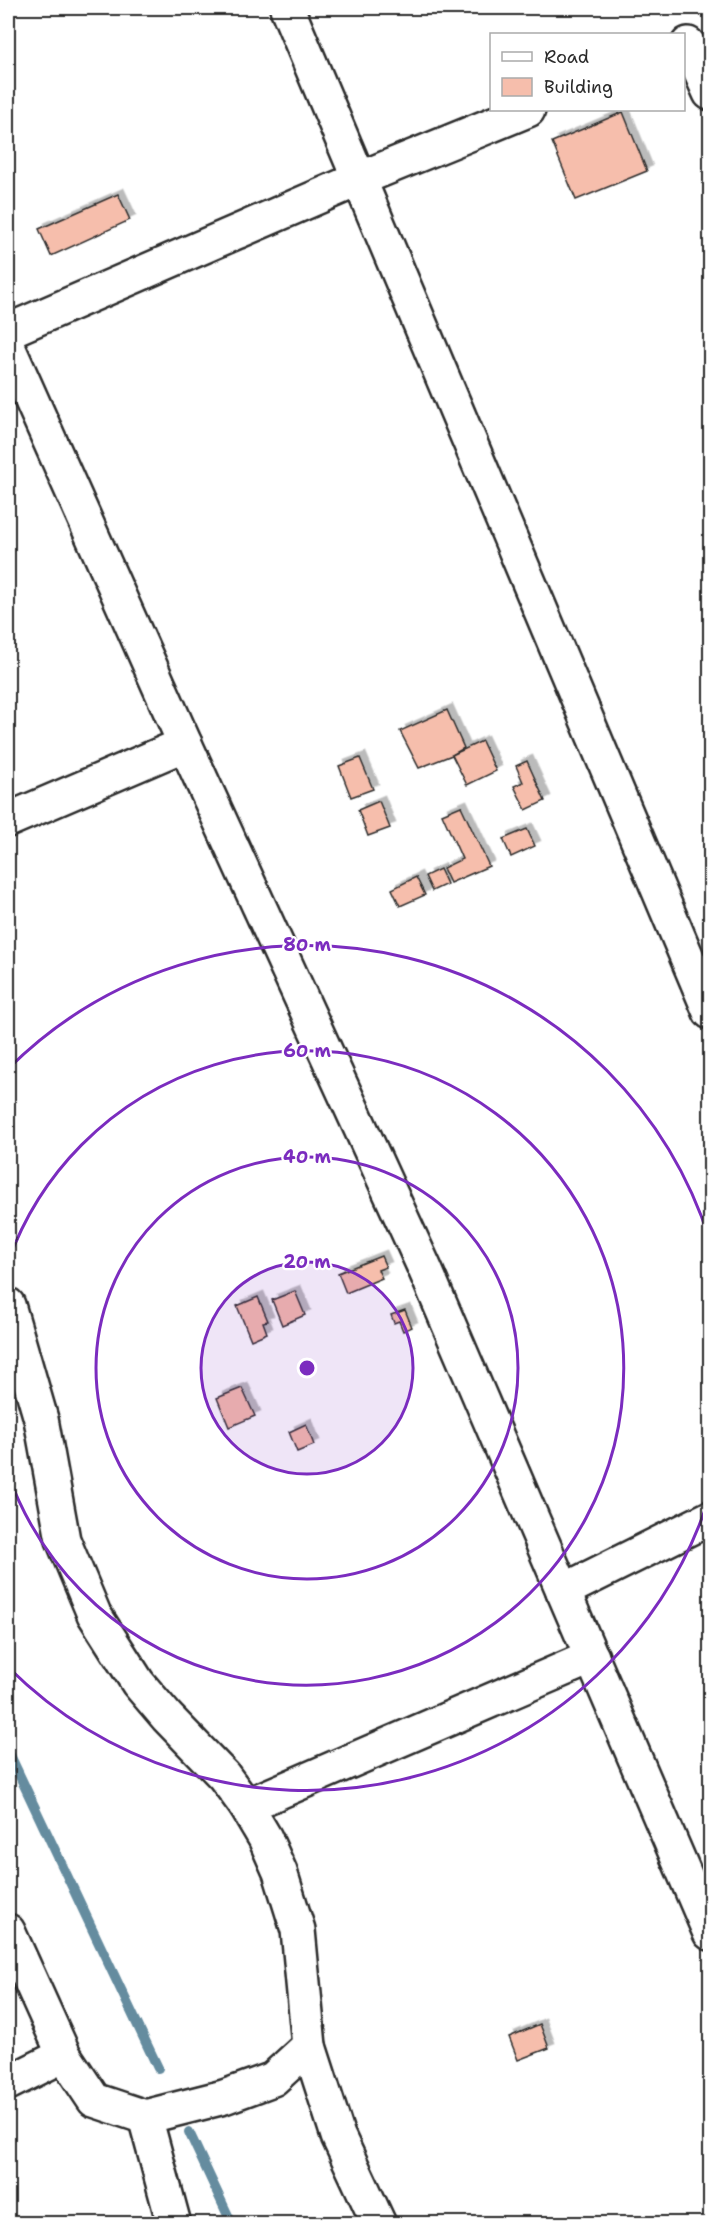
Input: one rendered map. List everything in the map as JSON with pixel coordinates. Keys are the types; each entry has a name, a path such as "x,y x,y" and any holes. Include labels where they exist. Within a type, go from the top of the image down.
{"street":[{"path":"287,8 711,1012"},
{"path":"694,42 711,93"},
{"path":"8,331 359,179 526,111"},
{"path":"8,347 185,744 425,1269 711,1933"},
{"path":"8,820 185,744"},
{"path":"8,1305 41,1419 63,1540 94,1614 138,1683 224,1776 246,1806 265,1838 280,1872 298,1930 309,2046 338,2136 379,2223"},
{"path":"563,1591 711,1518"},
{"path":"246,1806 592,1657"},
{"path":"8,1931 64,2055 94,2100 145,2117 224,2097 273,2079 309,2046"},
{"path":"8,2083 64,2055"},
{"path":"145,2117 174,2223"}],"building":[{"path":"623,112 647,171 576,200 552,142"},
{"path":"118,194 130,220 51,256 39,229"},
{"path":"447,710 464,748 419,768 400,731"},
{"path":"482,741 496,771 467,785 452,755"},
{"path":"360,758 373,789 351,797 339,766"},
{"path":"527,761 545,801 526,810 514,786 523,782 516,766"},
{"path":"379,801 390,828 368,836 358,810"},
{"path":"461,806 489,866 450,883 443,868 462,859 442,814"},
{"path":"527,829 535,846 511,857 503,839"},
{"path":"440,869 447,884 432,891 425,876"},
{"path":"416,877 425,895 400,906 392,889"},
{"path":"381,1256 386,1267 378,1270 382,1278 346,1293 338,1273"},
{"path":"295,1291 305,1315 282,1325 272,1300"},
{"path":"258,1297 268,1321 263,1322 267,1333 251,1340 237,1306"},
{"path":"405,1310 412,1327 403,1331 399,1321 394,1323 391,1315"},
{"path":"242,1388 255,1416 229,1427 217,1398"},
{"path":"306,1424 314,1445 297,1452 289,1432"},
{"path":"540,2024 549,2048 518,2060 509,2037"}],"waterway":[{"path":"8,1751 158,2068"},
{"path":"189,2132 232,2224"}]}
